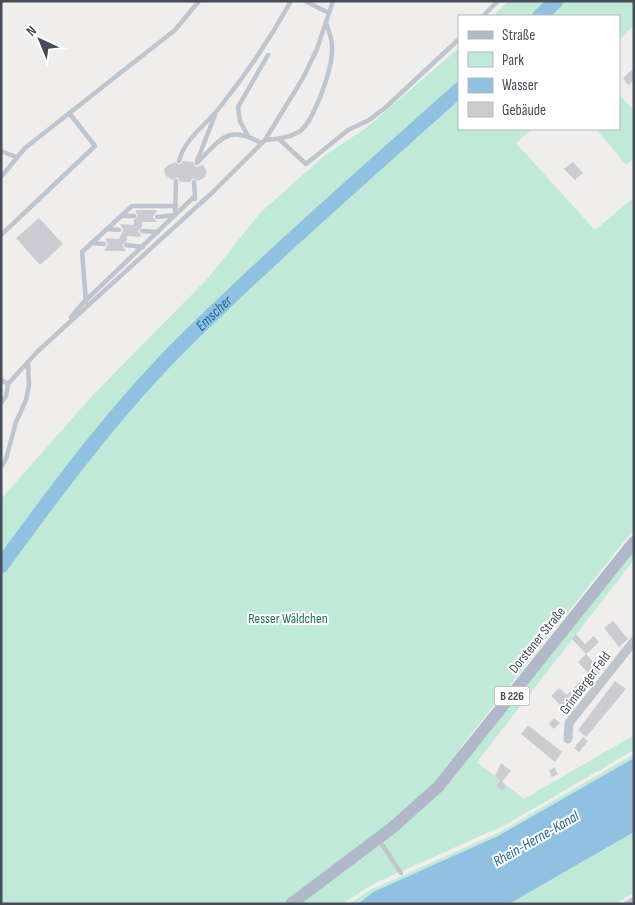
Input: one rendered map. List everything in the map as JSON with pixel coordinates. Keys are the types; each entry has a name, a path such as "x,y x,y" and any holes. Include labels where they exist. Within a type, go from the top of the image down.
{"main road":[{"name":"Dorstener Straße","path":"291,904 373,843 422,802 447,776 634,542"}],"street":[{"name":"Grimberger Feld","path":"568,739 569,724 633,645"}],"lane":[{"path":"1,177 16,157 175,30 198,1"},
{"path":"179,161 181,151 215,113 269,41 291,1"},
{"path":"305,1 329,13"},
{"path":"65,324 89,306 234,172 263,142 303,78 333,1"},
{"path":"484,15 498,1"},
{"path":"215,113 197,162 225,136 236,133 263,142 298,132 307,125 331,64 332,40 326,23"},
{"path":"278,139 306,164 348,130 369,120 385,108 458,40"},
{"path":"248,136 240,121 238,107 245,91 268,56"},
{"path":"1,234 95,146 70,114"},
{"path":"1,151 16,157"},
{"path":"175,215 176,181"},
{"path":"194,182 194,197 198,204"},
{"path":"1,403 8,384 85,301 194,197"},
{"path":"89,306 85,301 82,252 132,206 176,206"},
{"path":"157,216 175,215"},
{"path":"121,216 134,216"},
{"path":"107,229 119,230"},
{"path":"142,231 158,232"},
{"path":"92,243 104,244"},
{"path":"126,245 143,247"},
{"path":"1,466 6,459 16,422 26,400 30,385 28,362"},
{"path":"1,380 8,384"},
{"path":"373,843 402,873"},
{"path":"626,904 634,899"}],"green space":[{"path":"508,1 634,1 634,25 620,39 620,15 494,15"},
{"name":"Resser Wäldchen","path":"458,49 458,130 531,130 516,143 595,230 634,197 634,529 460,748 469,756 634,550 634,560 477,762 500,780 496,786 501,790 506,785 524,799 634,735 634,750 505,825 373,884 342,904 1,904 1,499 93,395 208,278 260,213 324,156 366,128"},
{"path":"620,95 634,111 634,157 626,165 597,130 620,130"},
{"path":"634,754 634,758 498,836 373,892 358,904 350,904 368,891 498,833"},
{"path":"634,832 634,893 614,904 509,904"}],"water":[{"name":"Rhein-Herne-Kanal","path":"634,758 634,832 509,904 358,904 373,892 498,836"}],"building":[{"path":"634,68 634,80 628,85 623,78"},
{"path":"183,161 193,162 196,167 203,165 207,171 205,177 198,181 193,178 190,182 180,182 178,177 172,180 165,175 164,169 168,165 175,162 180,165"},
{"path":"573,162 583,173 575,180 564,169"},
{"path":"135,210 157,210 153,217 157,222 142,222 142,227 138,231 142,237 127,236 127,241 122,245 126,251 104,251 108,244 105,238 119,239 123,230 120,224 134,225 134,220 138,216"},
{"path":"39,218 63,244 40,265 16,238"},
{"path":"613,621 628,639 619,647 604,628"},
{"path":"576,634 585,644 594,636 599,642 586,654 572,639"},
{"path":"586,654 602,671 573,702 575,704 567,712 551,696 559,688 567,695 588,673 578,662"},
{"path":"615,681 626,689 586,737 578,730"},
{"path":"554,718 560,723 554,729 549,724"},
{"path":"528,725 562,752 555,762 521,734"},
{"path":"583,737 588,741 579,752 574,748"},
{"path":"501,763 511,771 502,782 495,776"},
{"path":"554,767 558,774 552,777 549,771"},
{"path":"500,780 506,785 502,791 496,786"}],"waterway":[{"name":"Emscher","path":"541,15 556,1"},
{"name":"Emscher","path":"1,566 104,430 172,354 278,253 458,91"}]}
